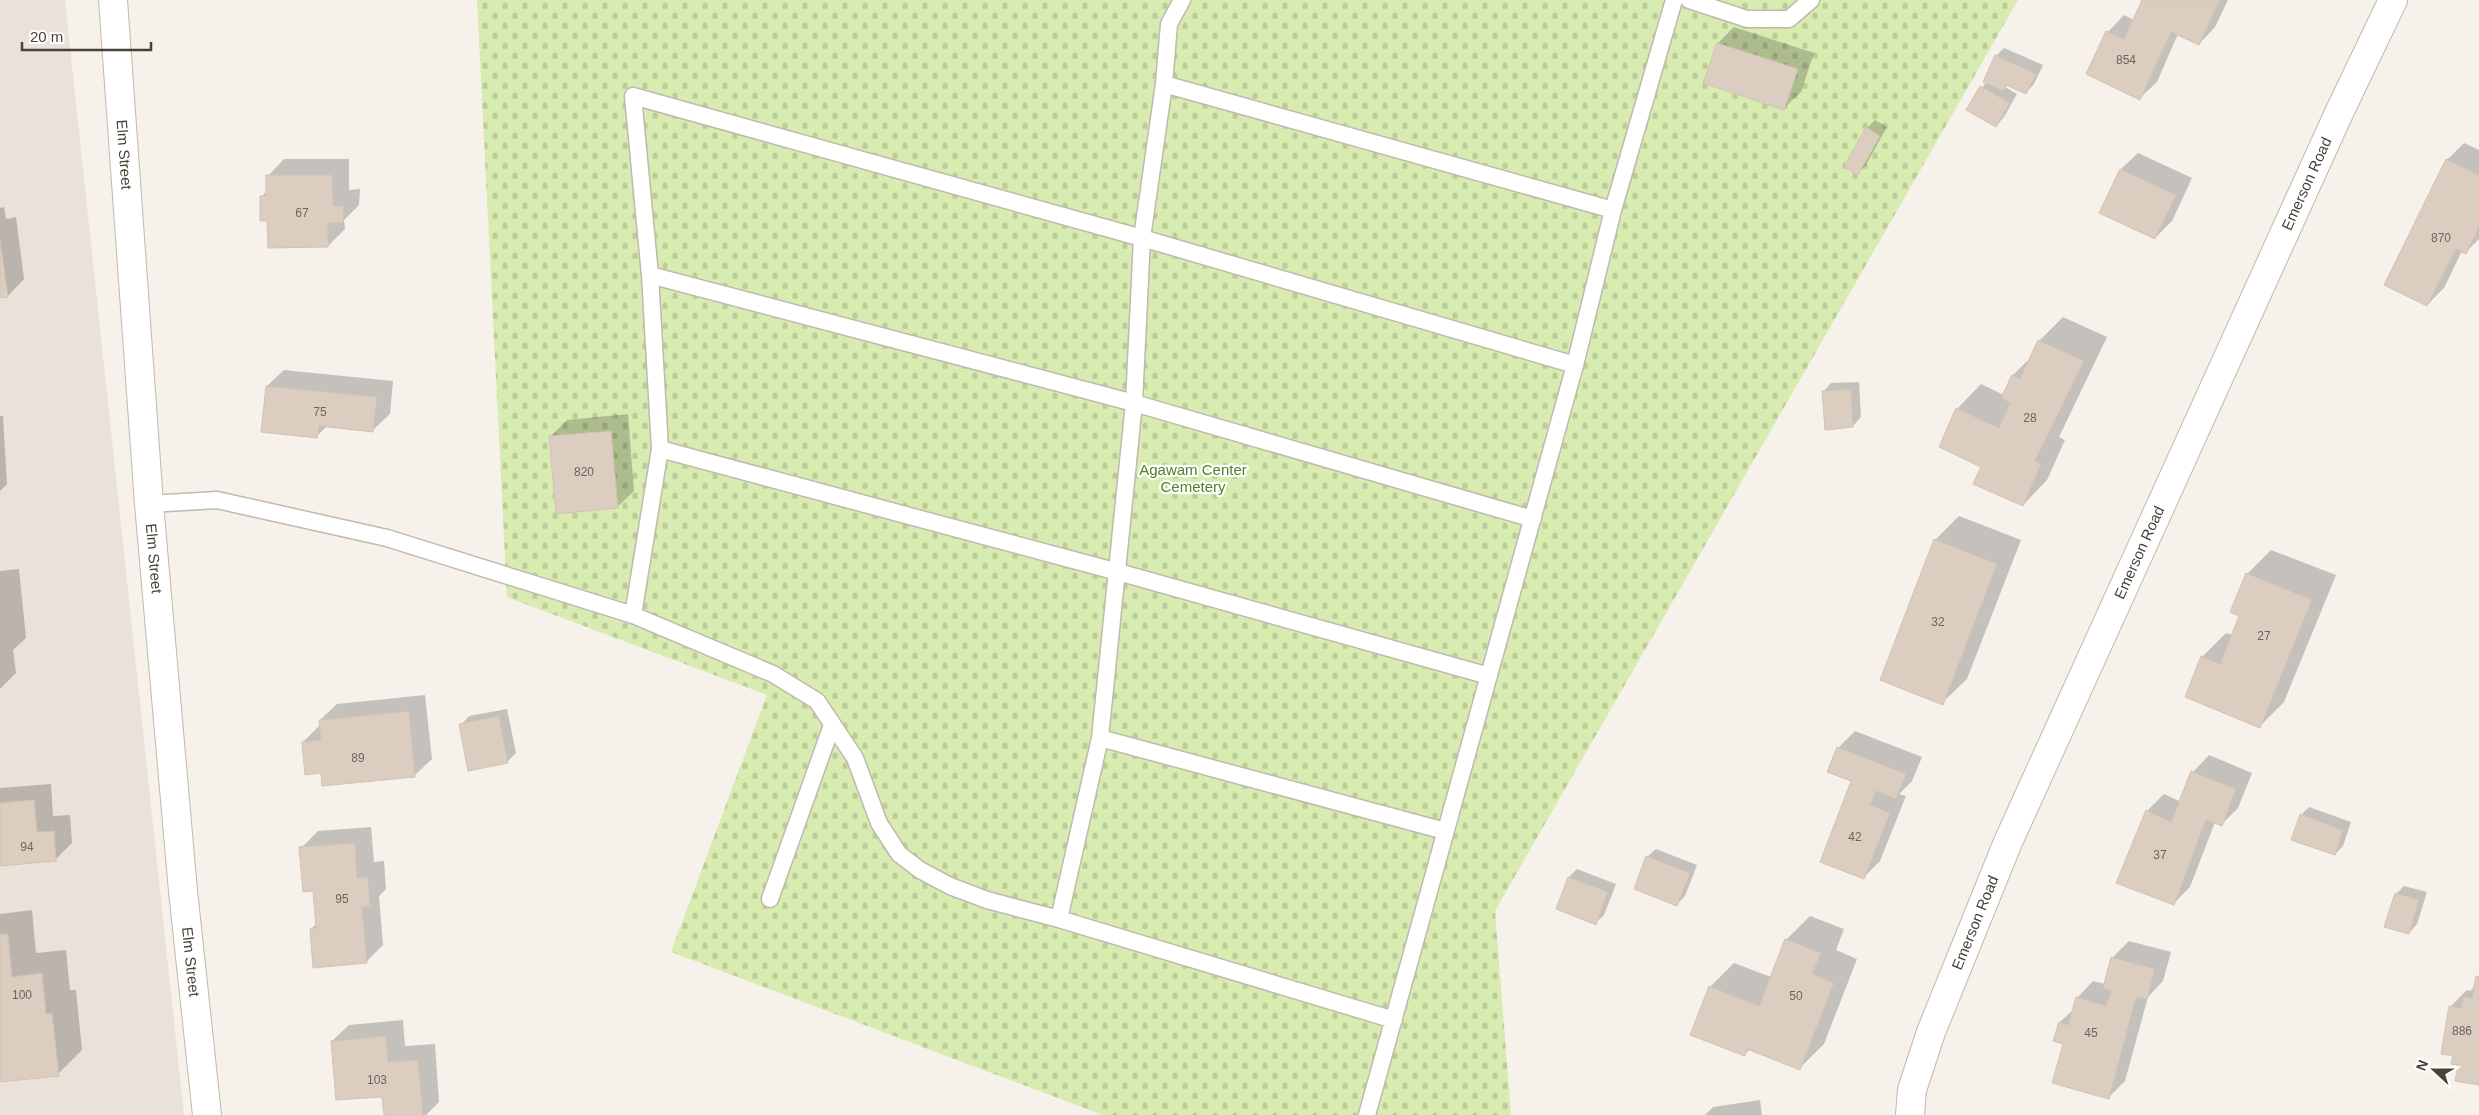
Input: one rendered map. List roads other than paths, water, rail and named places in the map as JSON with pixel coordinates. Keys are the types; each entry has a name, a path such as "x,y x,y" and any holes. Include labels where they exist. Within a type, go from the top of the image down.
{"street":[{"name":"Elm Street","path":"114,0 149,504 183,891 207,1115"},
{"name":"Emerson Road","path":"1910,1115 1912,1090 1931,1032 2008,842 2338,115 2393,0"}],"lane":[{"path":"1060,919 1100,738 1134,403 1142,238 1164,84 1169,24 1182,0"},
{"path":"1367,1115 1575,365 1613,210 1674,0"},
{"path":"1689,0 1747,19 1789,19 1811,0"},
{"path":"1164,84 1613,210"},
{"path":"633,615 660,449 650,275 633,96 1142,238 1575,365"},
{"path":"650,275 1134,403 1533,518"},
{"path":"660,449 1118,572 1489,676"},
{"path":"149,504 218,500 387,538 633,615 773,674 817,702 855,758 879,823 899,854 920,870 950,886 987,900 1060,919 1394,1020"},
{"path":"770,899 832,725"},
{"path":"1100,738 1444,832"}],"park label":[{"name":"Agawam Center Cemetery","path":"1193,478"}]}
